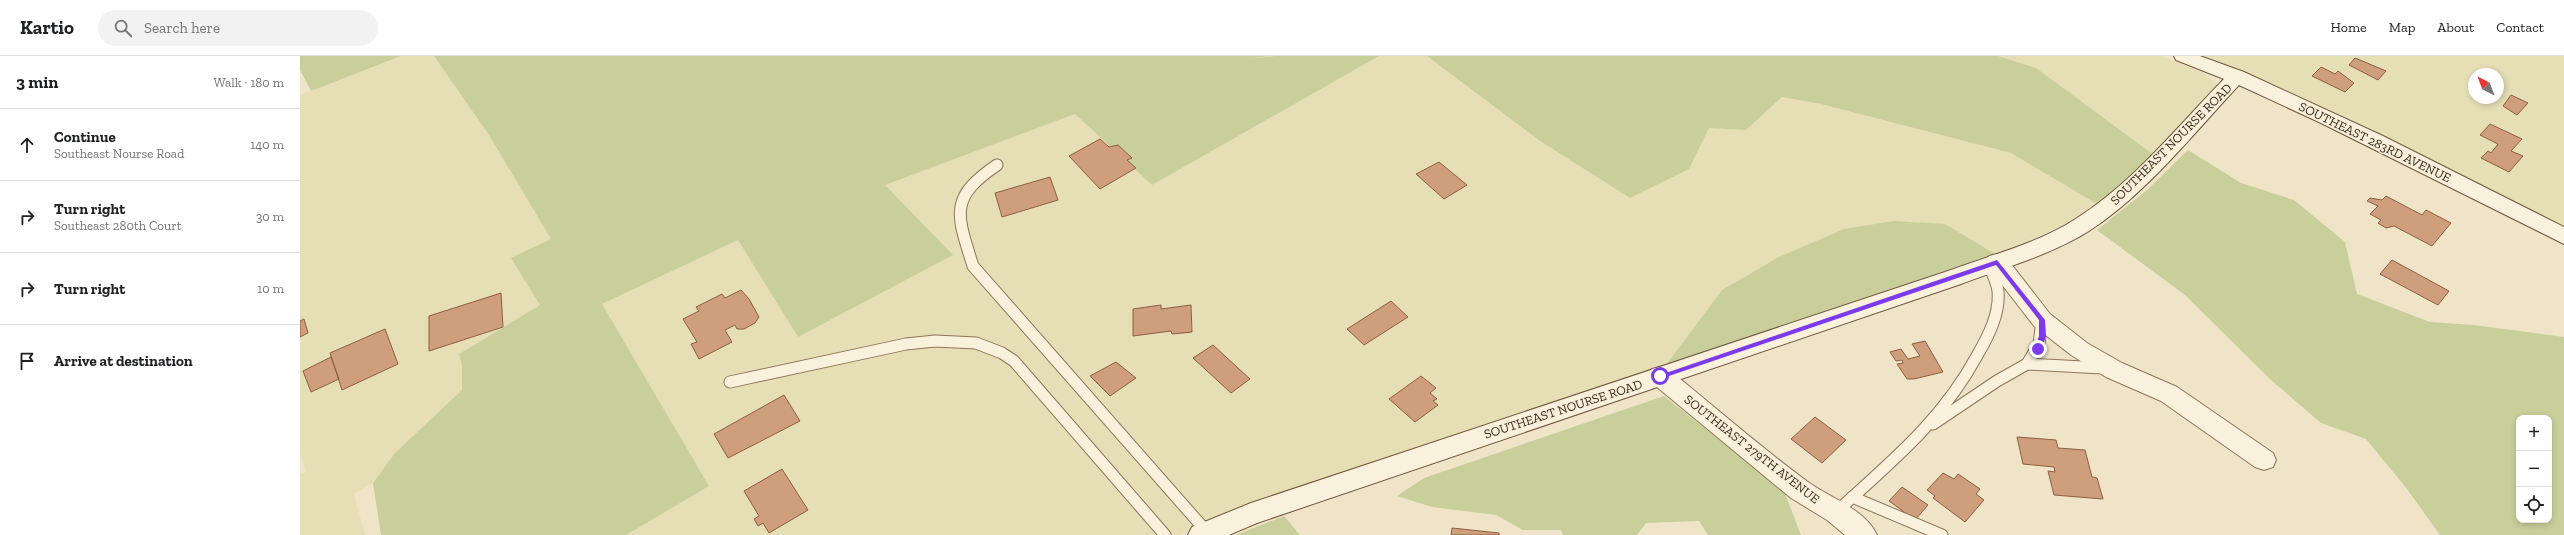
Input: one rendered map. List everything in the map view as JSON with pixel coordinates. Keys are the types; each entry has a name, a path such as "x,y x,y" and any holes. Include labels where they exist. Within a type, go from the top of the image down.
{"street":[{"name":"SOUTHEAST 283RD AVENUE","path":"2182,56 2237,76 2316,112 2564,236"},
{"name":"SOUTHEAST NOURSE ROAD","path":"1204,534 1251,514 1993,264 2081,226 2108,207 2154,164 2237,76"},
{"path":"1993,264 2042,320 2079,350 2114,370 2169,394 2264,460"},
{"name":"SOUTHEAST 279TH AVENUE","path":"1660,376 1800,490 1844,505 1864,535"}],"lane":[{"path":"997,165 978,176 962,194 958,215 973,266 1204,534"},
{"path":"1926,429 1981,352 1991,331 1998,291 1993,264"},
{"path":"1844,505 1926,429 1997,381 2027,364 2040,343 2042,320"},
{"path":"730,382 906,344 933,341 989,345 1014,362 1165,535"},
{"path":"2027,364 2073,365 2114,370"},
{"path":"1844,505 1942,535"}],"shaded area":[{"path":"401,56 434,56 489,135 551,239 540,305 459,354 462,366 462,390 395,453 373,483 354,494 365,535 300,535 300,474 306,472 300,452 300,95"},
{"path":"1379,56 1427,56 1540,141 1630,198 1689,169 1709,128 1746,130 1782,97 1821,104 2011,153 2097,204 2056,229 1995,254 1944,224 1722,290 1666,365 1218,520 1182,535 626,535 709,486 602,304 738,240 798,337 952,255 884,185 1075,114 1152,185"},
{"path":"1998,56 2161,56 2204,73 2219,86 2154,155 2036,68"},
{"path":"2203,56 2564,56 2564,232"}],"green space":[{"path":"300,56 401,56 311,91 300,70"},
{"path":"434,56 1269,56 1248,59 1275,56 1379,56 1152,185 1075,114 885,185 953,255 798,337 738,240 602,304 709,486 626,535 381,535 373,483 395,453 462,390 462,366 459,354 540,305 511,258 551,239 489,135"},
{"path":"1427,56 1998,56 2036,68 2154,155 2097,204 2011,153 1821,104 1782,97 1746,130 1709,128 1689,169 1630,198 1540,141"},
{"path":"2188,150 2241,183 2294,200 2345,242 2357,294 2430,322 2474,325 2564,337 2564,535 2440,535 2407,489 2366,439 2321,423 2271,380 2185,295 2097,230 2147,190"},
{"path":"1894,221 1945,224 1995,254 1666,365 1722,290 1779,257 1844,229"},
{"path":"1664,396 1784,491 1801,535 1708,535 1699,521 1646,523 1637,535 1563,535 1561,530 1523,530 1496,515 1432,507 1397,496 1424,478"},
{"path":"1284,516 1300,535 1236,535"}],"building":[{"path":"2355,58 2386,71 2378,80 2349,65"},
{"path":"2321,67 2335,74 2338,71 2354,83 2345,92 2312,76"},
{"path":"2511,95 2528,103 2517,115 2503,106"},
{"path":"2490,124 2522,139 2511,151 2523,156 2509,172 2481,158 2488,151 2491,153 2498,144 2480,135"},
{"path":"1100,139 1109,147 1118,145 1132,158 1127,160 1136,168 1100,189 1069,156"},
{"path":"1439,162 1467,185 1444,199 1416,174"},
{"path":"1050,177 1058,200 1002,217 995,193"},
{"path":"2386,196 2422,215 2426,210 2451,223 2432,246 2394,226 2386,228 2378,223 2381,220 2370,214 2378,206 2367,201 2370,198 2382,200"},
{"path":"2392,260 2449,291 2438,305 2380,274"},
{"path":"741,290 749,299 759,317 755,323 744,329 737,329 735,325 725,330 732,342 699,359 691,344 697,342 683,319 699,311 696,307 722,294 725,298"},
{"path":"501,293 503,327 429,351 429,316"},
{"path":"1391,301 1408,317 1364,345 1347,329"},
{"path":"1161,305 1161,309 1191,305 1192,332 1172,334 1171,331 1133,336 1133,309"},
{"path":"304,319 308,333 300,337 300,321"},
{"path":"385,329 398,364 342,390 330,353"},
{"path":"1925,341 1943,372 1914,379 1907,379 1897,364 1903,363 1902,360 1896,361 1890,352 1901,349 1908,359 1920,356 1912,344"},
{"path":"1213,345 1250,379 1231,393 1193,358"},
{"path":"331,357 339,379 311,392 303,371"},
{"path":"1116,362 1136,378 1110,396 1090,376"},
{"path":"1421,376 1436,388 1430,393 1437,399 1433,401 1438,405 1415,422 1389,399"},
{"path":"784,395 800,421 728,458 714,434"},
{"path":"1815,417 1846,440 1822,463 1791,439"},
{"path":"2017,437 2056,440 2058,448 2085,450 2092,477 2097,478 2103,499 2054,495 2048,471 2055,472 2054,467 2023,464"},
{"path":"782,469 808,510 769,533 763,523 758,526 754,519 759,516 744,491"},
{"path":"1943,473 1954,479 1958,474 1980,489 1976,494 1984,500 1965,522 1933,498 1935,496 1927,490"},
{"path":"1902,487 1928,505 1915,520 1889,501"},
{"path":"1452,528 1499,533 1499,535 1451,535"}],"route":[{"path":"1660,376 1954,278 1997,262 2042,320 2042,336 2038,349"}]}
